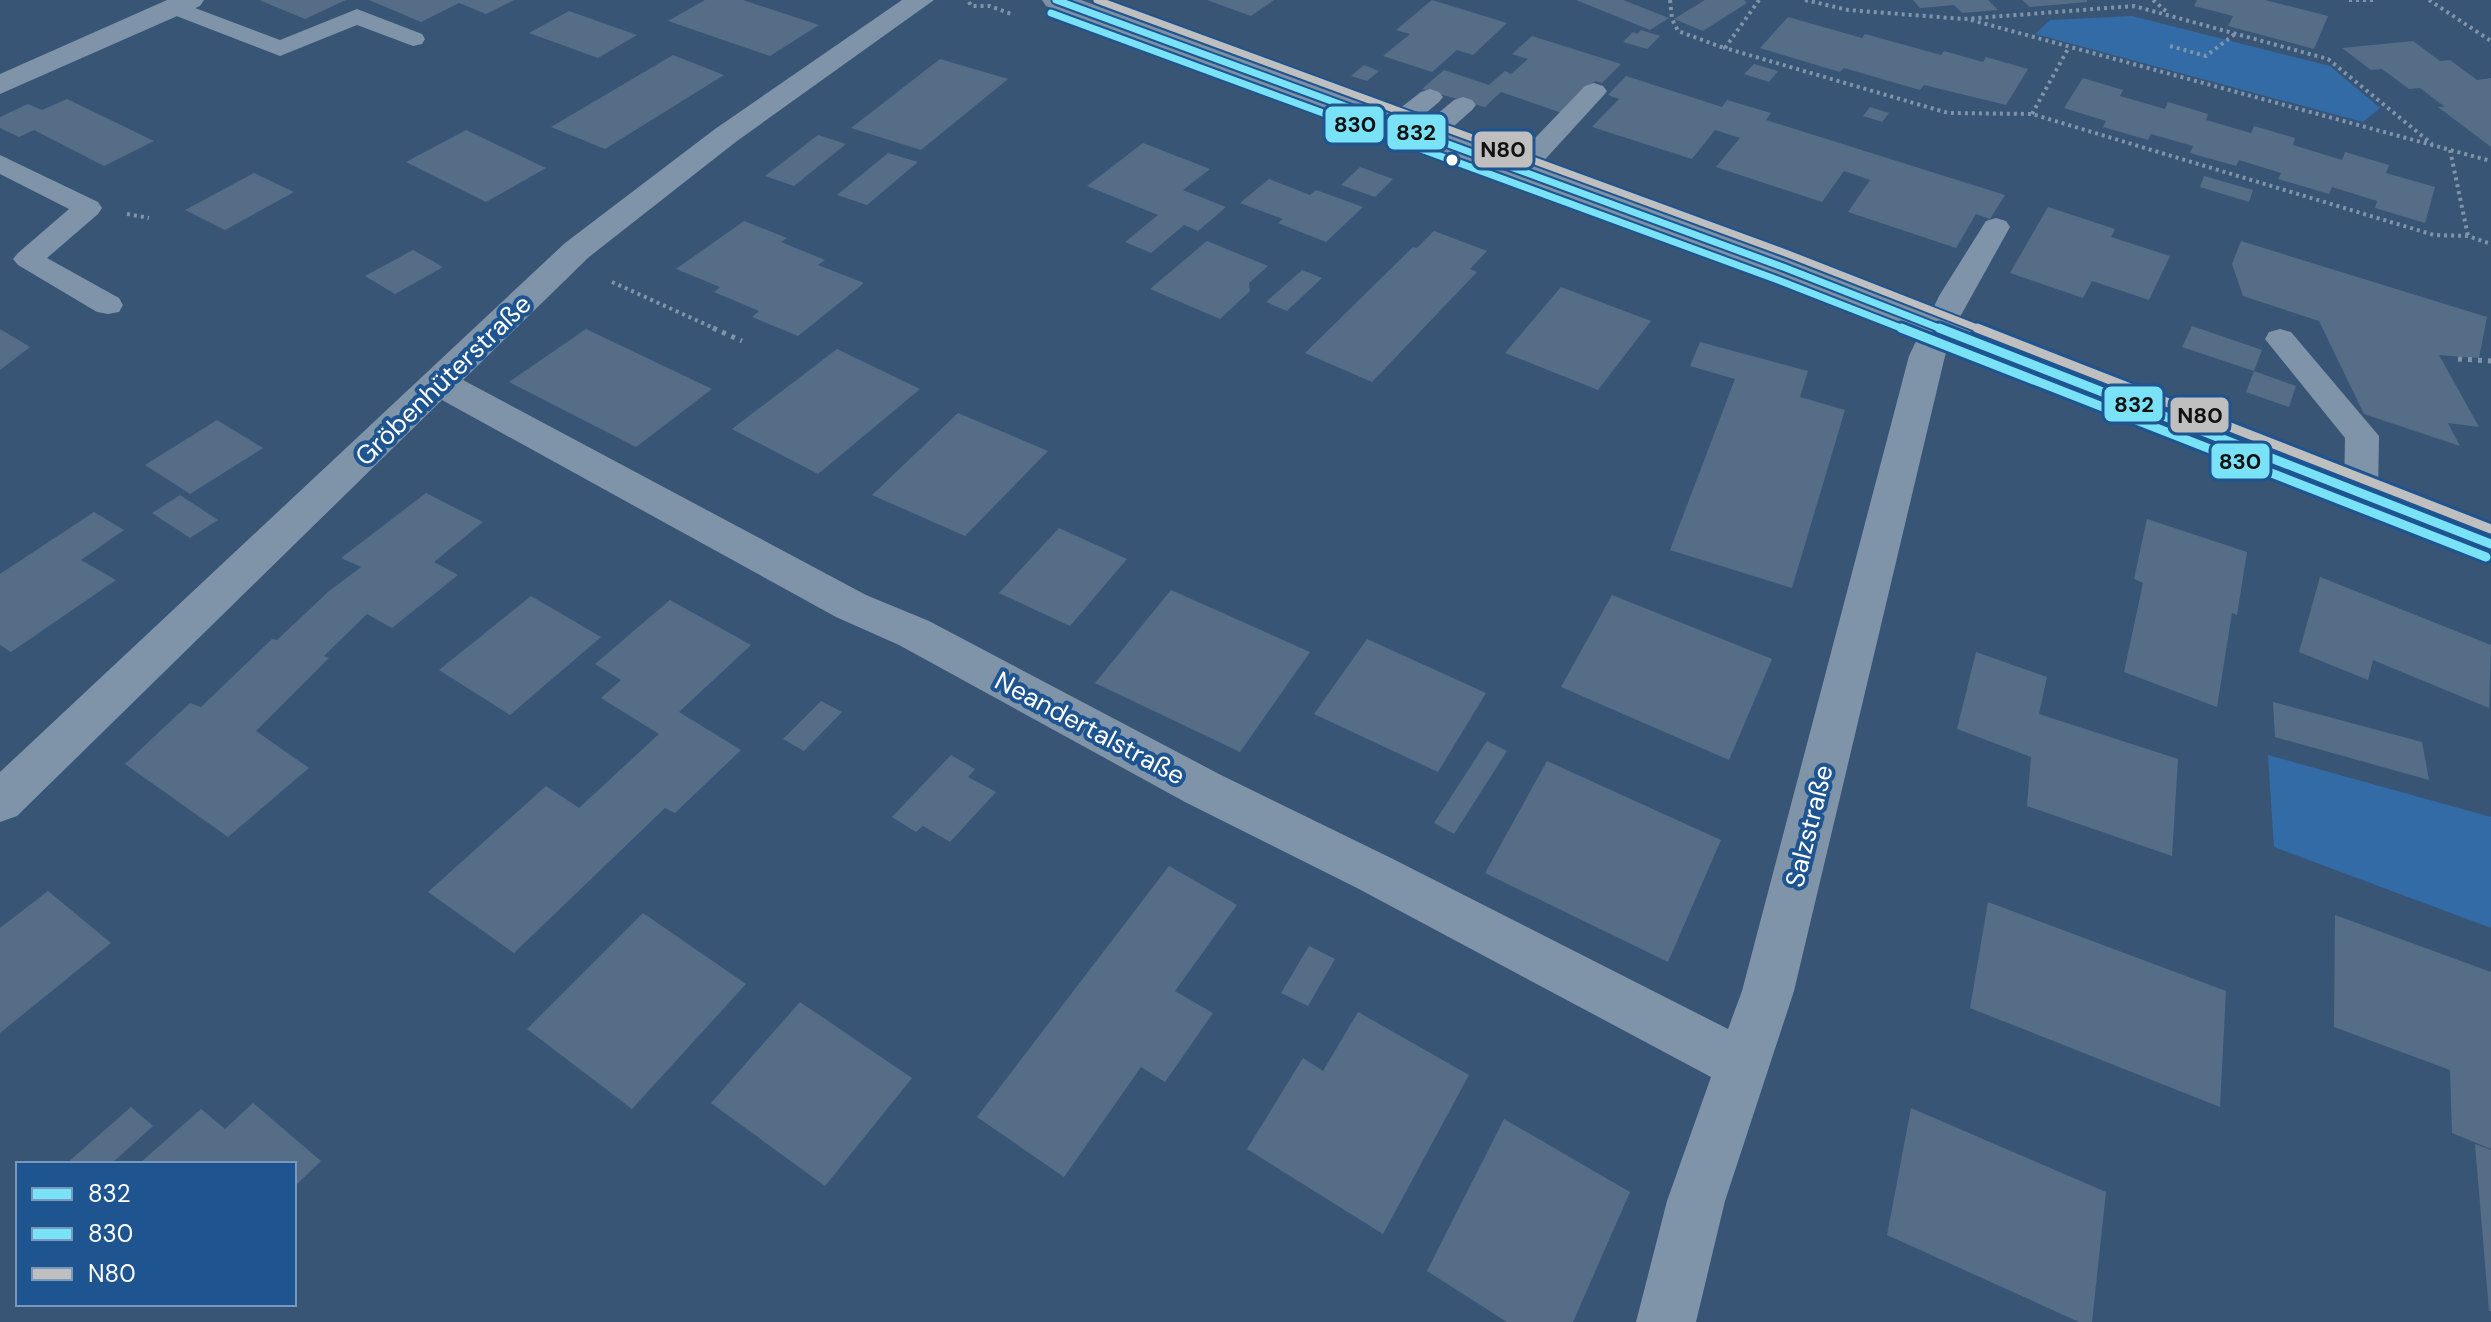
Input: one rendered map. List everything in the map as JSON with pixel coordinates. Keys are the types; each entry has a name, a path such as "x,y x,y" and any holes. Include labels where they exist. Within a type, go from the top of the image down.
{"main road":[{"path":"1056,0 1940,326 2491,544"}],"street":[{"name":"Gröbenhüterstraße","path":"0,802 566,262 726,135 920,0"},
{"path":"0,85 182,4"},
{"name":"Salzstraße","path":"1666,1322 1696,1201 1768,991 1927,356 1940,326"},
{"name":"Neandertalstraße","path":"440,383 851,606 914,633 1188,780 1744,1066"}],"lane":[{"path":"182,4 280,49 357,16 413,39"},
{"path":"1530,175 1602,96"},
{"path":"1395,125 1430,97"},
{"path":"1427,136 1463,105"},
{"path":"0,163 88,208 28,259 108,305"},
{"path":"1940,326 1954,296 1996,227"},
{"path":"2280,339 2362,436 2361,492"}],"path":[{"path":"1670,0 1672,19 1678,31 1725,48 1948,113 2032,114 2434,235 2468,236 2491,244"},
{"path":"1725,48 1759,0"},
{"path":"1805,0 1848,10 1964,19 2134,6 2328,59 2432,144"},
{"path":"2153,0 2171,16"},
{"path":"2349,0 2375,0"},
{"path":"2429,0 2491,41"},
{"path":"1964,19 2491,161"},
{"path":"2170,46 2206,56 2236,33"},
{"path":"2032,114 2069,47"},
{"path":"2450,150 2468,236"},
{"path":"566,262 742,341"},
{"path":"2458,359 2491,361"}],"shaded area":[{"path":"2132,16 2330,66 2380,108 2363,122 2035,34 2050,20"},
{"path":"2268,755 2491,817 2491,928 2274,847"}],"building":[{"path":"259,0 346,0 305,19"},
{"path":"369,0 514,0 486,14 459,3 421,22"},
{"path":"705,0 743,0 819,25 770,56 668,21"},
{"path":"1207,0 1274,0 1251,16"},
{"path":"1432,0 1507,23 1473,55 1457,50 1432,72 1383,56 1410,34 1396,30"},
{"path":"1576,0 1623,0 1669,18 1650,30"},
{"path":"1705,0 1744,0 1747,3 1703,31 1674,19"},
{"path":"1913,0 1988,0 1998,10 1962,13 1954,5 1920,8"},
{"path":"2022,0 2087,0 2087,2 2030,7"},
{"path":"2197,0 2265,0 2328,16 2314,49 2228,26 2233,16 2194,6"},
{"path":"569,11 637,35 598,58 529,33"},
{"path":"1788,17 1862,38 1865,34 1941,55 1944,51 1983,62 1986,57 2028,69 2006,105 1924,85 1920,90 1844,68 1840,72 1760,48"},
{"path":"1641,30 1660,36 1647,49 1623,42 1633,32 1637,34"},
{"path":"1532,36 1621,64 1602,83 1595,81 1562,113 1501,92 1485,107 1422,89 1444,70 1489,85 1505,71 1511,74 1528,59 1512,54"},
{"path":"2413,41 2440,61 2450,60 2477,80 2491,78 2491,147 2438,107 2445,107 2420,88 2409,89 2382,69 2371,70 2342,48"},
{"path":"673,55 724,75 605,149 551,127"},
{"path":"940,59 1008,79 921,150 851,128"},
{"path":"1754,64 1778,71 1769,82 1744,74"},
{"path":"1364,65 1379,71 1367,81 1351,76"},
{"path":"1626,76 1722,107 1727,100 1771,113 1766,120 2005,195 1990,219 1976,214 1956,248 1848,212 1870,180 1844,171 1822,202 1716,167 1740,138 1715,130 1692,159 1592,127 1619,99 1608,95"},
{"path":"2083,78 2123,90 2120,96 2165,109 2168,102 2208,114 2206,120 2251,133 2254,126 2295,138 2293,145 2342,160 2345,152 2389,165 2386,173 2435,187 2425,223 2375,208 2377,201 2332,187 2329,194 2278,179 2281,173 2239,160 2236,166 2190,153 2193,146 2151,134 2148,140 2103,127 2106,121 2064,108"},
{"path":"67,99 154,141 104,166 34,130 19,137 0,128 0,117 28,104 42,110"},
{"path":"1870,107 1889,113 1882,122 1863,116"},
{"path":"466,130 546,168 486,202 406,162"},
{"path":"818,135 846,144 794,186 765,176"},
{"path":"1143,143 1210,169 1183,190 1226,207 1198,231 1184,225 1151,253 1125,242 1158,215 1087,186"},
{"path":"888,153 918,162 867,205 837,195"},
{"path":"1360,167 1393,179 1375,197 1341,185"},
{"path":"254,173 294,192 225,230 185,210"},
{"path":"2204,176 2253,190 2249,202 2200,187"},
{"path":"1269,179 1310,195 1316,190 1363,207 1326,242 1278,223 1283,219 1240,203"},
{"path":"2048,207 2115,229 2111,237 2170,256 2149,300 2092,281 2083,298 2010,273"},
{"path":"744,221 787,238 781,242 825,260 818,265 864,283 798,336 752,317 759,311 714,292 720,287 676,269"},
{"path":"1434,231 1487,251 1470,269 1477,272 1372,382 1305,353 1413,247 1417,248"},
{"path":"1207,241 1268,266 1249,283 1250,291 1220,319 1150,289"},
{"path":"2241,241 2487,317 2479,358 2439,355 2479,427 2448,423 2460,446 2364,414 2319,321 2243,296 2232,264"},
{"path":"413,250 443,267 395,294 365,276"},
{"path":"1302,270 1322,278 1287,311 1266,302"},
{"path":"1561,287 1651,321 1598,390 1505,353"},
{"path":"2192,326 2262,350 2254,371 2182,347"},
{"path":"0,329 30,347 0,370"},
{"path":"586,329 712,389 636,447 509,382"},
{"path":"1700,342 1808,371 1800,397 1845,410 1792,588 1670,550 1735,379 1690,366"},
{"path":"837,349 920,389 818,474 732,429"},
{"path":"2254,371 2296,386 2289,407 2246,392"},
{"path":"958,413 1048,451 965,536 872,495"},
{"path":"217,420 263,448 190,494 145,465"},
{"path":"426,493 483,522 434,562 458,575 392,628 367,614 324,656 329,658 256,731 309,768 228,837 125,764 190,703 201,707 272,639 277,640 328,592 361,567 341,558"},
{"path":"180,495 218,520 190,538 152,513"},
{"path":"94,512 124,530 81,560 116,580 11,652 0,645 0,574"},
{"path":"2147,519 2247,552 2237,615 2232,613 2217,707 2124,672 2143,583 2134,579"},
{"path":"1059,528 1127,559 1070,626 999,593"},
{"path":"2320,577 2491,645 2489,708 2373,660 2368,680 2299,652"},
{"path":"1171,590 1310,652 1240,752 1095,683"},
{"path":"1612,595 1772,659 1729,760 1561,687"},
{"path":"531,596 601,637 510,715 439,670"},
{"path":"670,600 751,645 679,712 741,750 675,813 665,808 514,953 428,892 546,786 579,808 659,734 601,698 621,680 595,664"},
{"path":"1367,639 1486,693 1438,772 1314,714"},
{"path":"1976,652 2047,677 2039,714 2178,759 2172,856 2027,806 2031,757 1957,729"},
{"path":"821,701 842,712 804,751 783,739"},
{"path":"2273,702 2422,742 2429,780 2275,737"},
{"path":"1487,741 1507,751 1454,834 1434,823"},
{"path":"951,755 975,769 968,777 996,792 950,842 923,826 916,832 892,817"},
{"path":"1547,761 1721,840 1668,962 1485,873"},
{"path":"1169,866 1237,905 1175,991 1213,1013 1165,1082 1141,1067 1064,1177 977,1117"},
{"path":"48,891 111,943 0,1033 0,928"},
{"path":"1988,902 2226,991 2220,1107 1970,1008"},
{"path":"643,913 746,984 632,1109 527,1029"},
{"path":"2335,915 2491,972 2491,1149 2452,1133 2450,1070 2334,1027"},
{"path":"1309,946 1335,959 1308,1006 1281,993"},
{"path":"800,1002 912,1078 825,1186 711,1103"},
{"path":"1358,1012 1469,1075 1383,1234 1247,1149 1303,1058 1323,1071"},
{"path":"253,1103 321,1161 296,1185 296,1162 141,1162 201,1109 225,1129"},
{"path":"131,1107 153,1126 113,1162 68,1162"},
{"path":"1911,1108 2106,1192 2092,1322 2079,1322 1887,1235"},
{"path":"1504,1119 1630,1192 1573,1322 1507,1322 1427,1271"},
{"path":"2475,1144 2491,1150 2491,1311 2489,1311"}],"transit line":[{"name":"832","path":"1056,0 1783,267 2491,544"},
{"name":"N80","path":"1097,0 1788,254 2491,529"},
{"name":"830","path":"1051,13 1778,280 2486,557"}]}
